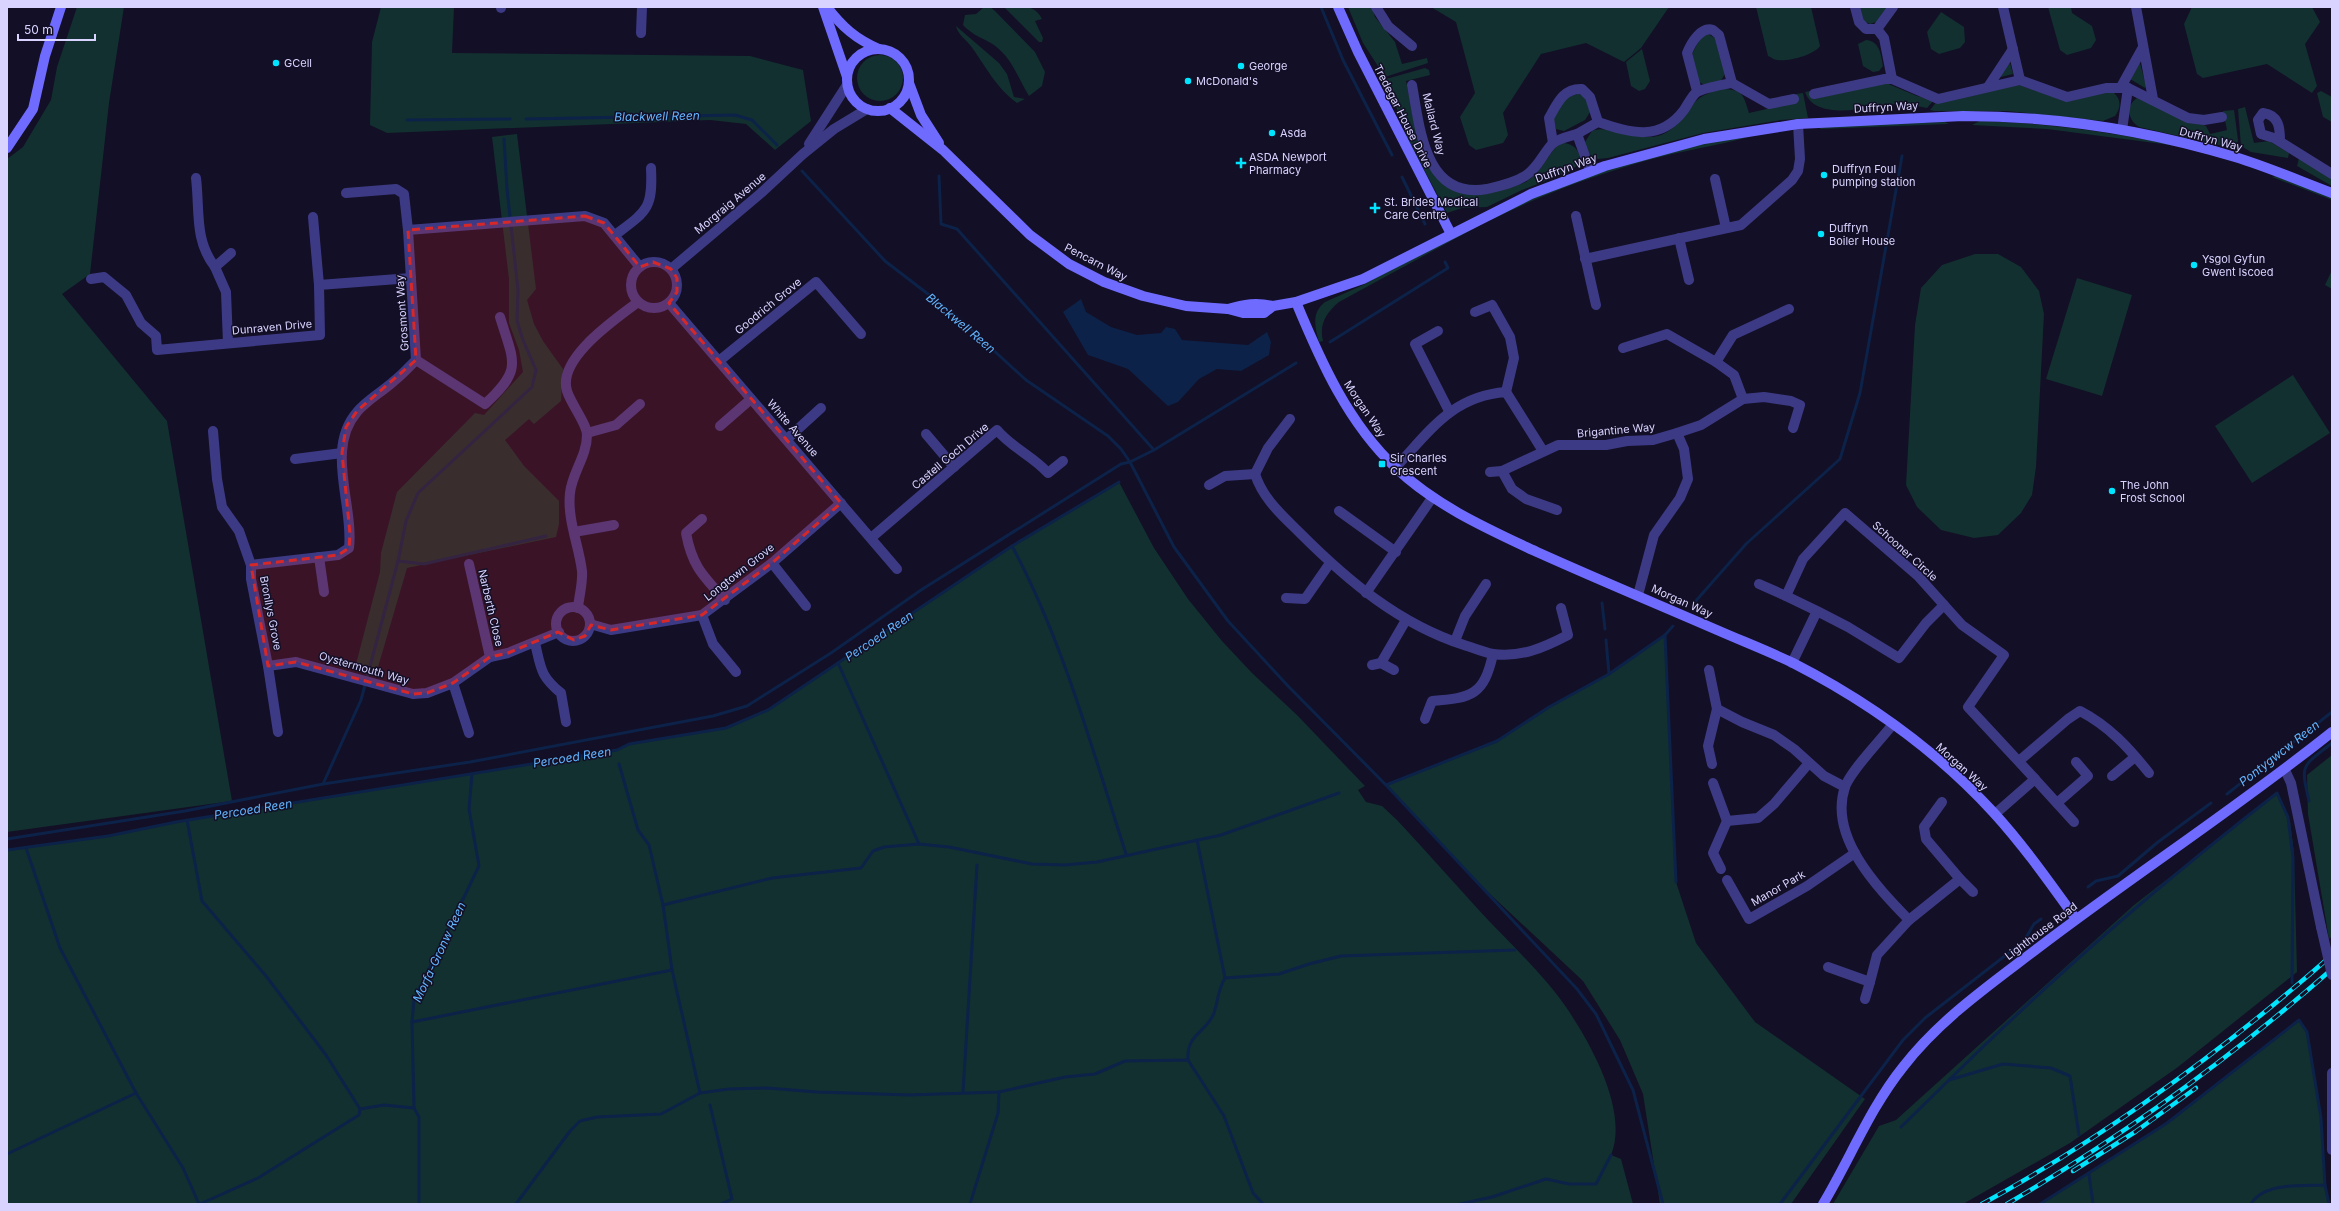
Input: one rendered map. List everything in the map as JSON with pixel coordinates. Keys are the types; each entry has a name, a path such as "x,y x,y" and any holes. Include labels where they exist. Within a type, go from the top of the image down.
{"street":[{"path":"7,148 33,109 46,56 61,7"},
{"path":"641,33 642,7"},
{"path":"823,7 851,95 857,104 866,109 874,111 890,108 903,98 908,83 907,72 902,61 892,53 861,41 845,29 828,7"},
{"name":"Tredegar House Drive","path":"1338,7 1358,52 1451,234"},
{"path":"1376,7 1388,26 1412,46"},
{"path":"1855,7 1859,22 1866,29 1877,29"},
{"path":"1877,29 1893,7"},
{"path":"2003,7 2020,80"},
{"path":"2136,7 2142,49 2153,99"},
{"path":"1877,29 1884,38 1892,79"},
{"path":"1698,91 1687,53 1699,35 1706,30 1713,30 1719,35 1732,83"},
{"path":"847,81 849,67 858,56 871,50 881,49"},
{"path":"1988,87 2013,49"},
{"path":"2122,130 2124,88 2142,49"},
{"path":"1814,94 1885,79 1892,79 1925,95 1938,99 2020,80 2068,97 2106,88 2124,88 2153,99 2188,118 2204,120 2222,117"},
{"name":"Morgraig Avenue","path":"803,154 847,81"},
{"name":"Pencarn Way","path":"908,83 921,115 943,150"},
{"path":"1598,122 1588,94 1582,89 1568,92 1561,96 1548,118 1553,143 1577,134 1598,122 1634,132 1656,131 1677,118 1698,91 1732,83 1769,104 1794,99"},
{"name":"Mallard Way","path":"1412,85 1418,118 1430,162 1440,176 1455,186 1465,189 1485,189 1509,183 1523,177 1539,163 1553,143"},
{"name":"Pencarn Way","path":"890,108 943,150 1025,231 1069,264 1104,282 1144,296 1186,306 1228,309 1261,303 1273,306 1296,302 1362,279 1451,234"},
{"name":"Morgraig Avenue","path":"671,269 761,193 803,154 834,129 866,109"},
{"name":"Duffryn Way","path":"1451,234 1531,194 1590,170 1704,139 1798,124 1936,116 1990,116 2122,130 2190,144 2237,157 2332,193"},
{"path":"1586,259 1741,225 1792,180 1798,171 1800,159 1798,124"},
{"path":"1577,134 1590,170"},
{"path":"2280,141 2332,174"},
{"path":"615,235 648,207 652,193 650,168"},
{"path":"196,178 200,234 205,254 215,267 226,292 228,343"},
{"path":"1715,180 1726,228"},
{"name":"Grosmont Way","path":"251,564 338,555 349,548 350,534 342,453 346,426 357,411 395,381 416,360 408,230 404,194 396,189 346,193"},
{"path":"408,230 585,216 604,223 640,267"},
{"path":"1576,216 1596,305"},
{"path":"314,217 319,285 411,278"},
{"path":"1679,238 1689,280"},
{"path":"215,267 231,253"},
{"path":"653,262 662,263 671,269 677,278 677,292 669,303 660,308 650,308 638,302 631,290 631,282 640,267 653,262"},
{"name":"Dunraven Drive","path":"91,279 104,276 126,296 142,323 156,336 157,350 320,335 319,285"},
{"name":"Goodrich Grove","path":"719,361 816,282 861,334"},
{"path":"578,608 582,572 570,509 570,493 586,448 587,433 571,402 566,388 568,375 573,362 591,339 638,302"},
{"name":"Morgan Way","path":"1296,302 1316,351 1338,392 1368,437 1395,468 1432,498 1506,537 1792,663 1854,699 1893,724 1964,783 1995,814 2050,882 2076,920"},
{"name":"White Avenue","path":"669,303 897,569"},
{"path":"1476,312 1492,305 1510,337 1514,358 1506,392 1543,450"},
{"path":"1716,362 1733,335 1789,309"},
{"path":"416,360 485,404 503,388 511,375 514,360 500,318"},
{"path":"1438,331 1415,344 1449,410"},
{"path":"1623,348 1667,334 1716,362 1734,375 1743,399"},
{"path":"1395,468 1449,410 1485,393 1506,392"},
{"name":"Brigantine Way","path":"1490,472 1502,471 1543,450 1558,445 1606,445 1627,441 1653,440 1701,425 1743,399 1764,398 1790,401 1800,405 1793,428"},
{"path":"720,426 751,399"},
{"path":"587,433 616,425 640,404"},
{"path":"787,439 822,408"},
{"path":"1290,419 1268,448 1255,474 1259,485 1270,503 1330,563 1366,593 1406,620 1455,642 1493,654 1516,655 1540,649 1568,635 1561,608"},
{"name":"Castell Coch Drive","path":"871,538 997,430 1009,444 1038,461 1048,473 1063,461"},
{"name":"Bronllys Grove","path":"213,431 217,479 222,507 239,531 251,564 251,579 268,666 278,732"},
{"path":"1638,595 1654,535 1680,498 1688,479 1684,449 1677,433"},
{"path":"926,434 954,467"},
{"path":"294,459 342,453"},
{"path":"1502,471 1512,489 1526,499 1557,510"},
{"path":"1209,485 1225,476 1255,474"},
{"path":"1366,593 1396,552 1432,498"},
{"name":"Longtown Grove","path":"590,624 611,630 702,615 725,600 772,563 841,503"},
{"path":"1339,511 1396,552"},
{"name":"Schooner Circle","path":"1786,596 1804,559 1845,513 1918,576 1944,605"},
{"path":"702,519 686,533 689,549 693,562 702,575 725,600"},
{"path":"574,532 614,525"},
{"path":"319,557 324,592"},
{"path":"772,563 806,606"},
{"path":"1286,598 1305,599 1330,563"},
{"name":"Narberth Close","path":"469,564 490,657"},
{"path":"1455,642 1465,616 1486,584"},
{"path":"1759,584 1848,627 1899,658 1926,623 1944,605 1962,625 2004,655 1968,707 2074,822"},
{"path":"571,607 578,608 586,613 590,624 587,633 579,639 566,639 558,632 556,623 560,613 571,607"},
{"path":"1792,663 1816,611"},
{"path":"702,615 713,644 736,672"},
{"path":"1394,670 1376,664 1406,620"},
{"name":"Oystermouth Way","path":"268,666 296,662 378,686 413,694 427,693 453,683 490,657 508,653 535,643 558,632"},
{"path":"535,643 542,671 547,682 561,693 566,722"},
{"path":"1425,719 1432,701 1462,699 1480,688 1489,672 1493,654"},
{"path":"1709,670 1717,709 1708,746 1712,764"},
{"path":"453,683 469,733"},
{"path":"1717,709 1742,722 1774,735 1794,748 1824,776 1845,787"},
{"path":"2019,761 2068,719 2080,711 2107,728 2135,756 2149,773"},
{"path":"1893,724 1854,772 1845,787 1842,812 1844,827 1855,853 1877,887 1909,920"},
{"name":"Lighthouse Road","path":"1822,1204 1842,1172 1882,1096 1926,1040 1961,1008 2076,920 2285,770 2332,732"},
{"path":"2112,776 2135,756"},
{"path":"2057,803 2088,776 2076,762"},
{"path":"1727,821 1758,818 1774,804 1810,763"},
{"path":"2285,770 2291,783 2332,975"},
{"path":"1995,814 2034,778"},
{"path":"1713,783 1727,821 1713,853 1721,869"},
{"path":"1942,802 1924,827 1926,839 1973,892"},
{"name":"Manor Park","path":"1727,880 1749,919 1807,886 1855,853"},
{"path":"1865,998 1876,956 1909,920 1960,879"},
{"path":"1828,967 1870,982"},
{"path":"2332,1073 2332,1150"}],"highlighted area":[{"path":"585,216 604,223 640,267 653,262 671,269 677,278 677,292 669,303 841,503 772,563 702,615 611,630 591,625 585,636 574,640 558,632 508,653 490,657 453,683 427,693 413,694 296,662 268,666 251,565 338,555 349,548 350,534 342,453 346,427 357,411 416,360 408,230"}],"green space":[{"path":"77,7 124,7 109,103 90,274 62,294 167,421 232,801 7,832 7,159 23,147 51,100 57,67"},
{"path":"381,7 454,7 452,53 750,56 803,70 811,121 775,150 746,124 710,120 387,133 370,125 372,42"},
{"path":"984,7 990,7 995,11 1035,52 1045,72 1042,86 1029,96 1006,56 994,45 970,31 963,25 965,15 976,14"},
{"path":"1004,7 1026,7 1035,10 1042,19 1035,21 1043,38 1042,42 1039,42"},
{"path":"1348,7 1372,7 1375,17 1395,42 1402,64 1427,58 1428,63 1385,77 1363,43"},
{"path":"1431,7 1669,7 1641,48 1624,62 1586,43 1541,54 1503,113 1508,135 1503,143 1476,150 1469,145 1460,117 1475,93 1456,22"},
{"path":"1756,7 1811,7 1820,46 1807,55 1794,59 1775,60 1768,56"},
{"path":"1859,7 1887,7 1876,22 1870,24 1862,20"},
{"path":"2048,7 2071,7 2072,13 2092,26 2096,40 2091,48 2067,55 2060,50"},
{"path":"2192,7 2312,7 2320,22 2305,44 2317,86 2312,93 2267,64 2203,78 2197,74 2184,24"},
{"path":"1941,12 1964,27 1965,42 1960,48 1939,54 1931,49 1927,32"},
{"path":"956,26 999,63 1007,74 1014,97 1025,99 1017,103 1003,90 991,76 970,45 960,34"},
{"path":"1708,34 1715,38 1725,74 1720,82 1705,85 1699,82 1692,54 1701,37"},
{"path":"1866,40 1874,43 1879,49 1883,66 1879,71 1873,72 1863,66 1858,44"},
{"path":"1642,49 1650,81 1645,89 1639,91 1631,86 1626,62"},
{"path":"876,55 884,55 893,59 899,65 903,78 899,91 893,97 884,101 876,101 867,97 861,91 857,82 857,74 861,65 867,59"},
{"path":"2010,63 2013,74 2001,77 2000,75"},
{"path":"2140,63 2146,86 2145,88 2130,79"},
{"path":"1425,68 1429,70 1430,75 1406,81 1414,123 1422,150 1427,162 1444,184 1515,186 1526,182 1537,173 1557,145 1564,143 1571,145 1576,149 1579,155 1580,163 1569,172 1522,190 1487,207 1462,208 1447,213 1407,137 1386,79"},
{"path":"1886,83 1917,96 1934,100 1927,108 1896,104 1859,109 1832,110 1820,107 1811,101 1805,92 1810,91 1813,99"},
{"path":"2019,85 2059,99 2111,91 2119,99 2119,109 2115,116 2103,121 2007,111 1930,110 1937,101"},
{"path":"1720,89 1733,90 1741,94 1749,113 1798,102 1796,94 1803,93 1808,118 1781,120 1703,133 1608,158 1598,159 1587,153 1585,142 1592,131 1599,129 1640,136 1658,136 1669,131 1679,122 1698,99"},
{"path":"2321,91 2332,97 2332,122 2323,117 2317,93"},
{"path":"1578,94 1585,96 1590,112 1585,120 1564,131 1556,129 1553,117 1566,97"},
{"path":"2137,98 2206,126 2210,134 2227,130 2223,111 2234,110 2238,140 2236,149 2139,127 2132,121 2129,113 2129,109 2133,101"},
{"path":"2245,107 2254,143 2269,141 2289,153 2288,158 2251,152 2241,146 2238,109"},
{"path":"1980,121 2079,129 2129,136 2178,146 2047,129 1972,125"},
{"path":"1945,122 1949,124 1821,129 1816,126"},
{"path":"517,134 536,289 527,300 534,324 543,341 563,369 561,401 534,424 529,419 505,440 524,466 559,501 559,524 556,537 407,568 376,674 355,668 380,572 381,553 397,492 475,413 484,415 523,372 519,350 509,323 509,279 492,137"},
{"path":"1749,137 1658,157 1605,173 1546,195 1489,221 1532,196 1608,168 1706,143"},
{"path":"2299,158 2332,178 2332,186 2297,166"},
{"path":"2276,176 2332,196 2332,200 2272,177"},
{"path":"1484,223 1339,302 1330,310 1325,319 1322,329 1323,341 1319,342 1315,320 1318,311 1325,302 1363,285 1431,247"},
{"path":"1975,254 1998,254 2021,267 2039,291 2044,314 2036,467 2032,495 2021,513 1998,535 1974,538 1941,530 1917,507 1906,485 1915,325 1921,288 1942,265"},
{"path":"2332,270 2332,289 2325,285"},
{"path":"2077,278 2132,295 2102,396 2046,379"},
{"path":"2293,375 2330,433 2252,483 2215,426"},
{"path":"1119,482 1154,548 1188,599 1222,641 1252,673 1297,715 1365,786 1358,790 1366,802 1382,806 1397,820 1557,994 1576,1022 1596,1058 1605,1078 1615,1119 1615,1138 1611,1155 1621,1159 1633,1204 7,1204 7,850 108,836 176,822 617,750 629,744 726,728 768,710 1012,546"},
{"path":"1665,635 1676,882 1696,943 1755,1022 1865,1099 1791,1204 1660,1204 1643,1094 1620,1040 1583,981 1476,881 1386,785 1497,741 1549,707 1609,674"},
{"path":"2332,755 2332,936 2329,939 2308,814 2307,775"},
{"path":"2277,794 2290,821 2294,853 2297,972 2178,1067 2070,1143 1963,1204 1833,1204 1879,1126 1896,1120 2134,905"},
{"path":"2299,1020 2307,1032 2321,1118 2325,1185 2329,1204 2040,1204 2167,1123"}],"water":[{"path":"1081,299 1086,312 1111,327 1137,335 1161,333 1166,327 1175,329 1182,340 1248,345 1267,332 1271,342 1269,355 1241,371 1217,369 1199,379 1178,402 1168,406 1128,369 1088,355 1063,312"}],"waterway":[{"path":"1321,7 1343,60 1392,155"},
{"name":"Blackwell Reen","path":"526,119 735,115 752,120 777,145"},
{"name":"Blackwell Reen","path":"407,120 510,119"},
{"path":"323,784 361,700 398,561 406,521 418,493 532,387 536,370 523,340 517,321 518,290 507,189 504,139"},
{"path":"1694,603 1746,544 1840,459 1860,393 1902,156"},
{"path":"802,171 885,261 954,314 1026,380 1108,436 1121,449 1130,462 1174,547 1228,621 1289,687 1386,785 1577,989 1596,1014 1633,1090 1663,1204"},
{"path":"939,176 941,224 957,229 1154,450"},
{"path":"1402,177 1425,224"},
{"path":"1330,342 1448,268 1445,262"},
{"path":"7,839 185,811 323,784 470,762 713,716 747,706 831,653 921,590 1121,464 1130,462 1154,450 1296,363"},
{"name":"Percoed Reen","path":"7,850 108,836 176,822 617,750 629,744 726,728 768,710 1012,546 1119,482"},
{"path":"398,561 424,564 546,536"},
{"path":"1012,546 1047,620 1062,658 1076,697 1126,854"},
{"path":"1602,603 1605,629"},
{"path":"1386,785 1497,741 1549,707 1609,674 1665,635 1673,626"},
{"path":"1665,635 1676,882"},
{"path":"1606,640 1609,674"},
{"path":"838,663 919,844"},
{"name":"Pontygwcw Reen","path":"2227,794 2332,712"},
{"path":"2309,801 2304,772 2309,762 2332,743"},
{"path":"619,764 638,830 649,845 663,905 672,970 700,1093"},
{"name":"Morfa-Gronw Reen","path":"419,1204 419,1117 414,1108 412,1022 414,1000 479,866 469,809 472,774"},
{"path":"663,905 772,878 861,868 873,851 884,847 919,844 949,847 1032,864 1065,865 1097,862 1221,835 1339,793"},
{"path":"1949,1080 1988,1042 2108,932 2192,861 2277,793 2288,817 2293,858 2292,983"},
{"path":"2088,887 2096,881 2118,876 2158,842 2211,803"},
{"path":"187,820 202,901 266,976 326,1055 360,1109 359,1115 258,1178 200,1204"},
{"path":"1197,840 1225,978"},
{"path":"26,848 60,948 136,1093 183,1168 199,1204"},
{"path":"963,1092 977,865"},
{"path":"1780,1204 1903,1040 1925,1018 2024,941 2034,924 2041,919"},
{"path":"1188,1060 1190,1044 1197,1034 1211,1020 1221,986 1225,978 1279,974 1309,964 1341,956 1515,950"},
{"path":"412,1022 672,970"},
{"path":"2040,1204 2167,1123 2299,1020 2307,1032 2321,1118 2325,1185 2329,1204"},
{"path":"516,1204 570,1131 580,1121 597,1117 661,1114 700,1093 729,1089 767,1088 817,1092 909,1095 999,1092 1065,1077 1095,1074 1125,1061 1188,1060 1224,1116 1253,1193 1263,1204"},
{"path":"1901,1127 1949,1080 2003,1064 2051,1068 2070,1076 2079,1135"},
{"path":"970,1204 998,1113 999,1092"},
{"path":"7,1154 136,1093"},
{"path":"360,1109 384,1105 414,1108"},
{"path":"710,1105 732,1199 721,1204"},
{"path":"1460,1204 1492,1197 1546,1179 1569,1184 1596,1184 1611,1155"},
{"path":"2089,1175 2093,1204"},
{"path":"2251,1204 2257,1197 2274,1189 2295,1186 2325,1185"}],"railway":[{"path":"1982,1204 2075,1149 2164,1089 2249,1024 2332,955"},
{"path":"2007,1204 2093,1151 2175,1094 2255,1034 2332,969"},
{"path":"2073,1171 2135,1132 2196,1088"}],"place":[{"name":"GCell","path":"276,63"},
{"name":"George","path":"1241,66"},
{"name":"McDonald's","path":"1188,81"},
{"name":"Asda","path":"1272,133"},
{"name":"ASDA Newport Pharmacy","path":"1241,163"},
{"name":"Duffryn Foul pumping station","path":"1824,175"},
{"name":"St. Brides Medical Care Centre","path":"1375,208"},
{"name":"Duffryn Boiler House","path":"1821,234"},
{"name":"Ysgol Gyfun Gwent Iscoed","path":"2194,265"},
{"name":"Sir Charles Crescent","path":"1382,464"},
{"name":"The John Frost School","path":"2112,491"}]}
